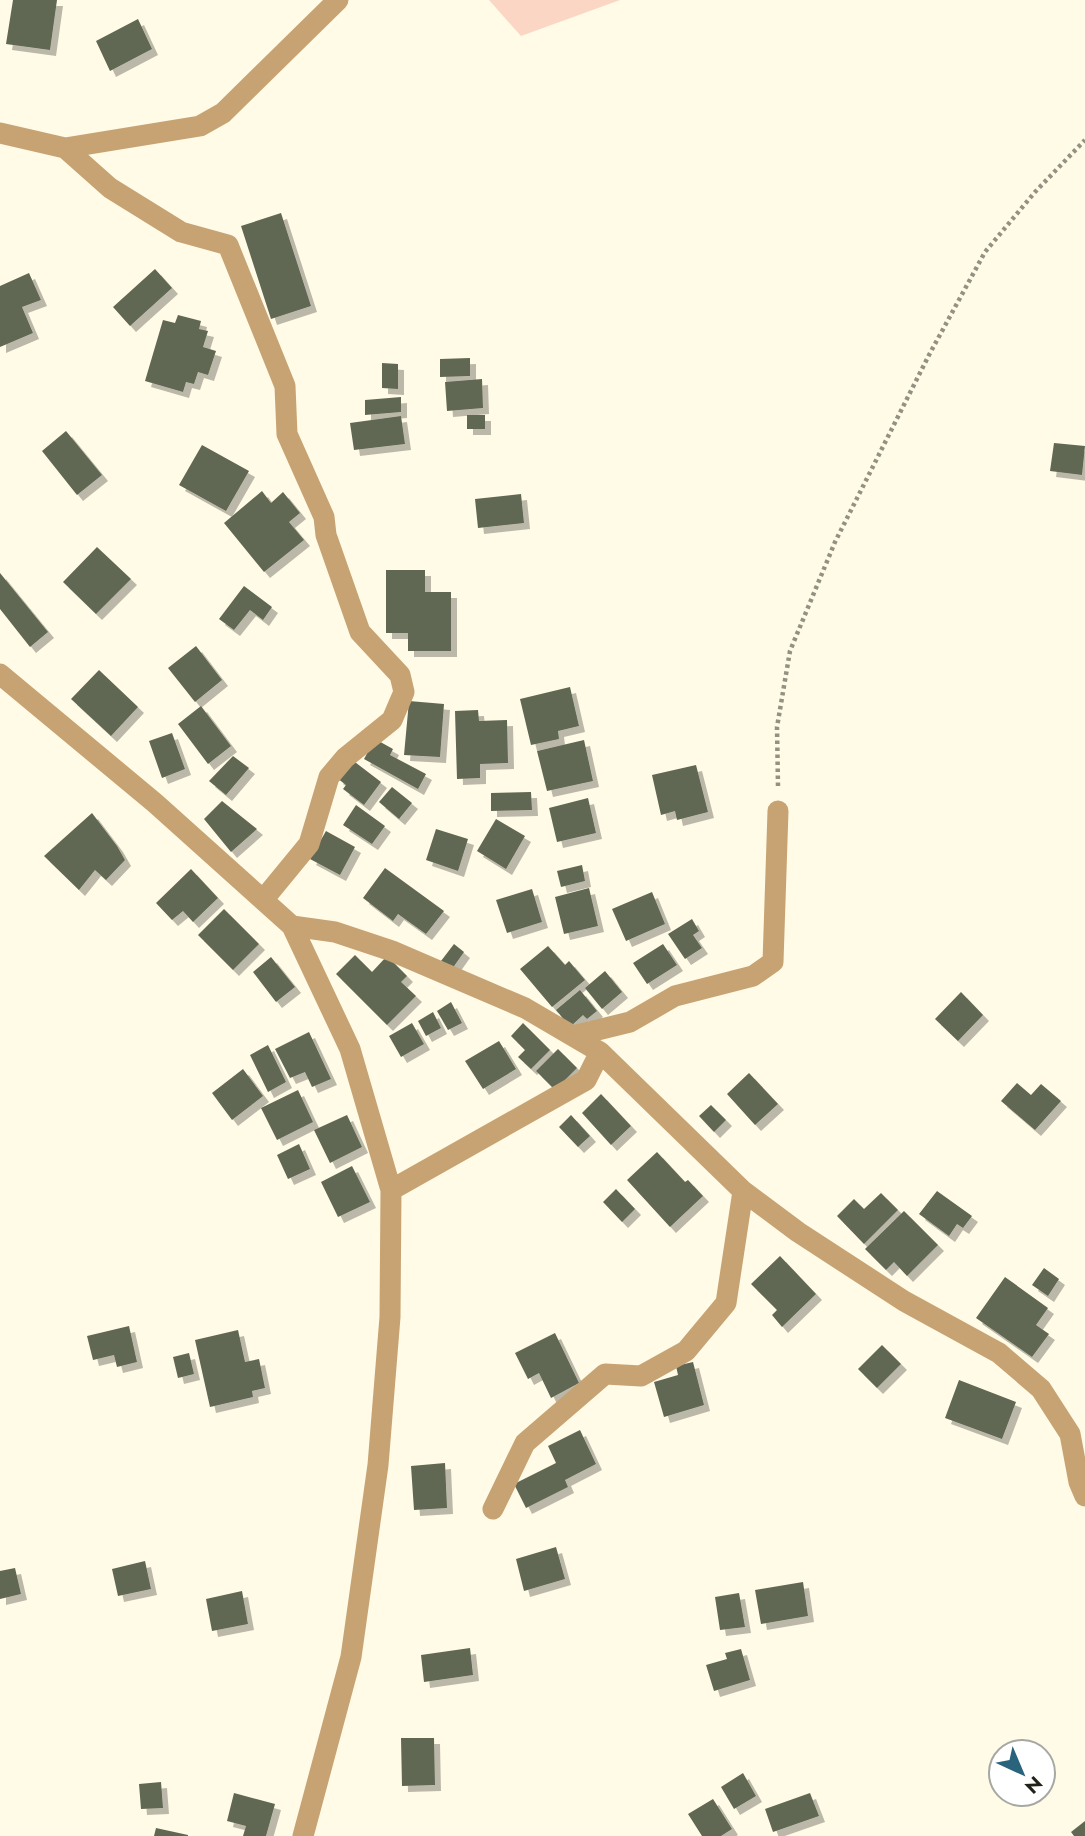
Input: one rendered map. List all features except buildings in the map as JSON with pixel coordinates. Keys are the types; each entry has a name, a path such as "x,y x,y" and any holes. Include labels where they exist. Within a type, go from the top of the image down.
{"street":[{"path":"0,133 65,148 200,126 223,113 338,0"},
{"path":"65,148 110,188 181,232 228,245 285,386 287,433 324,517 327,534 360,632 400,675 404,692 392,720 345,758 329,777 309,844 263,900"},
{"path":"0,674 155,803 292,926 350,1049 391,1190 390,1317 378,1465 351,1657 303,1836"},
{"path":"573,1036 630,1022 676,996 753,976 773,962 778,811"},
{"path":"292,926 335,932 392,951 525,1008 600,1052 744,1191 798,1232 904,1301 999,1353 1041,1390 1070,1434 1079,1482 1085,1496"},
{"path":"391,1190 586,1080 600,1052"},
{"path":"493,1509 525,1443 605,1374 641,1376 686,1351 726,1303 744,1191"}],"path":[{"path":"778,811 777,727 790,651 835,542 929,355 985,252 1035,192 1085,140"}],"shaded area":[{"path":"489,0 620,0 521,36"}]}
